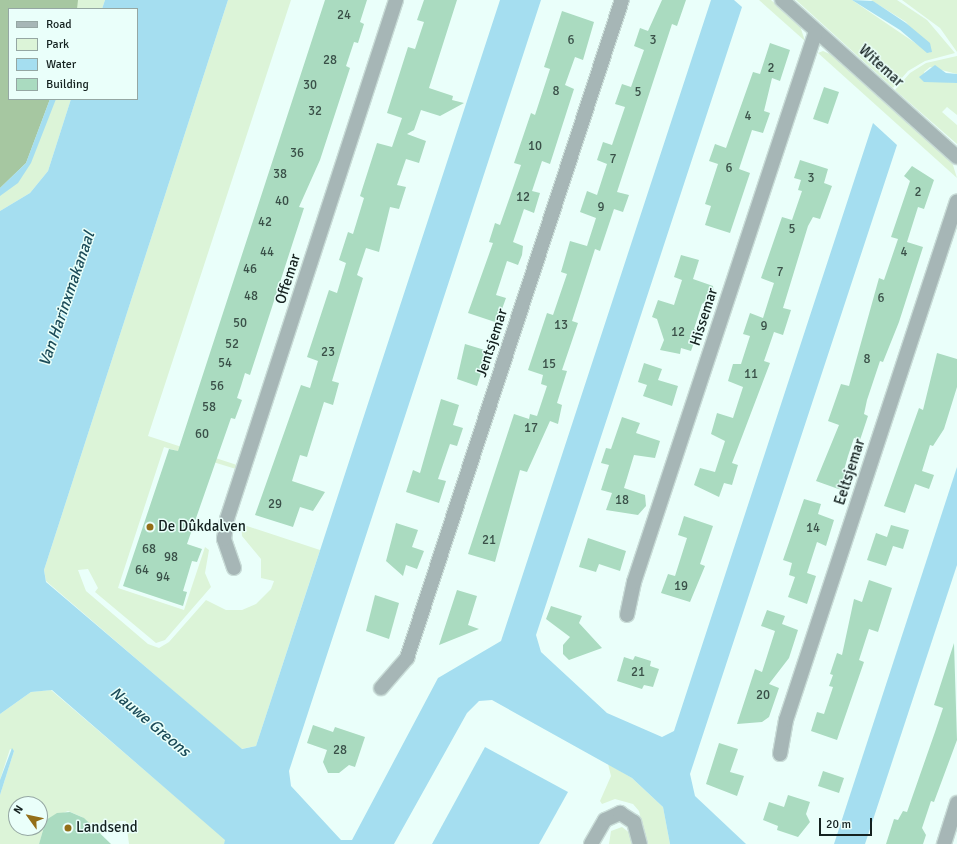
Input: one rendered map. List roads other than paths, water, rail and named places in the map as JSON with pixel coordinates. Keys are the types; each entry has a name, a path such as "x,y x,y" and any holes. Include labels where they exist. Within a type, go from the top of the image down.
{"street":[{"name":"Offemar","path":"234,568 224,539 227,519 396,0"},
{"name":"Jentsjemar","path":"381,688 407,658 622,0"},
{"name":"Witemar","path":"782,0 957,157"},
{"name":"Hissemar","path":"627,615 634,582 816,30"},
{"name":"Eeltsjemar","path":"780,754 786,720 957,201"},
{"path":"944,844 957,803"},
{"path":"591,844 605,820 620,813 634,822 640,844"}],"water":[{"path":"105,0 228,0 44,570 46,582 242,749 256,746 500,0 541,0 289,771 291,786 341,840 352,840 438,678 501,641 711,0 734,0 742,7 536,635 541,652 607,713 662,737 674,731 873,123 897,145 690,774 695,796 746,844 670,844 663,807 632,778 492,700 479,701 467,713 394,844 224,844 225,840 52,690 31,692 0,714 0,211 30,193 48,171 71,100 138,100 138,8 102,8"},
{"path":"852,0 873,1 906,23 930,43 932,52 927,53 900,30"},
{"path":"935,65 946,73 957,74 957,83 924,82 919,77"},
{"path":"50,100 56,100 31,163 18,183 0,196 0,188 26,163"},
{"path":"957,467 957,565 865,844 834,844"},
{"path":"485,747 568,792 539,844 432,844"},
{"path":"12,748 14,751 0,795 0,780"}],"place":[{"name":"De Dûkdalven","path":"150,527"},
{"name":"Landsend","path":"68,828"}],"water label":[{"name":"Van Harinxmakanaal","path":"67,299"},
{"name":"Nauwe Greons","path":"150,722"}]}
